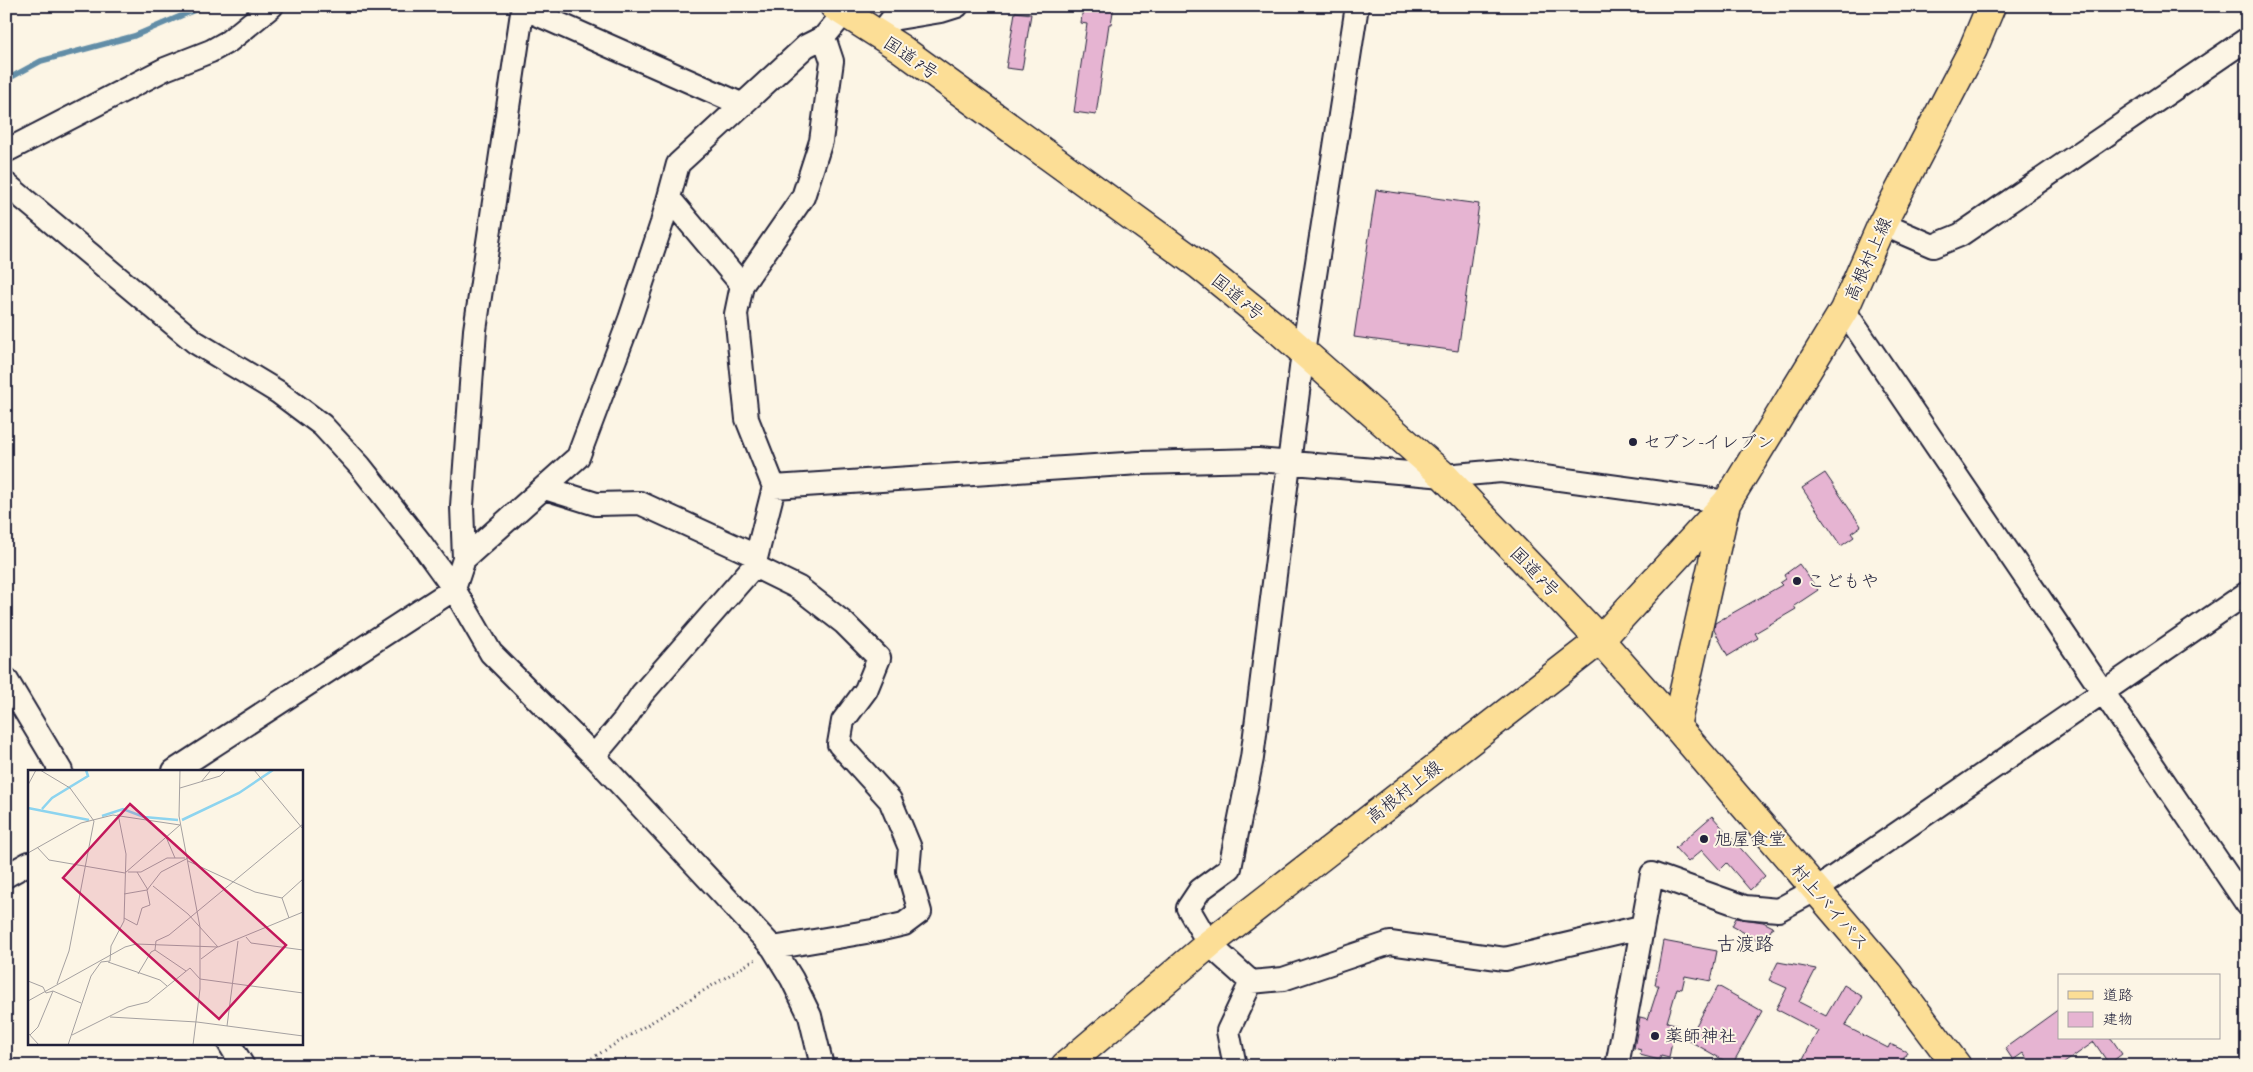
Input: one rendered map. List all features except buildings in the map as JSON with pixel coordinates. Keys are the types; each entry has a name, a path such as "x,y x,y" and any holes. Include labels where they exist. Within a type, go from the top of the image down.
{"main road":[{"name":"高根村上線","path":"1065,1066 1209,944 1600,640 1727,502 1844,310 1882,224 1974,49 1991,6"},
{"name":"国道7号","path":"839,10 900,48 1199,265 1303,352 1444,476 1600,640"},
{"name":"高根村上線","path":"1676,726 1727,502"},
{"name":"村上バイパス","path":"1600,640 1888,974 1957,1066"}],"street":[{"path":"6,151 165,68 211,52 229,41 272,6"},
{"path":"879,36 892,19 941,11 957,6"},
{"path":"1357,6 1303,352 1252,758 1230,868 1200,890 1188,908 1209,944 1251,982 1283,980 1390,943 1505,959 1641,927"},
{"path":"176,770 454,590 464,559 462,506 475,330 523,7 743,105"},
{"path":"464,559 578,458 630,319 678,164 806,46 824,37 839,10"},
{"path":"594,756 625,719 642,694 755,561 774,487 747,419 736,314 742,285 803,197 821,141 832,61 824,37"},
{"path":"1882,224 1932,246 1960,235 2247,39"},
{"path":"6,184 195,342 278,392 322,424 360,466 454,590 491,653 594,756 773,948 792,979 810,1016 822,1066"},
{"path":"669,198 742,285"},
{"path":"1844,310 2247,904"},
{"path":"774,487 1140,463 1258,460 1444,476 1501,471 1727,502"},
{"path":"545,488 596,504 640,503 755,561 799,588 844,623 880,658 866,690 843,721 839,744 890,800 910,848 908,871 920,912 904,924 773,948"},
{"path":"1617,1066 1652,874 1745,906 1778,910 1815,890 2247,593"},
{"path":"6,679 60,770"},
{"path":"6,876 28,864"},
{"path":"1235,1066 1228,1031 1251,982"},
{"path":"230,1044 243,1066"}],"path":[{"path":"579,1066 773,948"}],"waterway":[{"path":"6,80 41,61 134,36 204,6"}],"place":[{"name":"セブン-イレブン","path":"1633,442"},
{"name":"こどもや","path":"1797,581"},
{"name":"旭屋食堂","path":"1704,839"},
{"name":"薬師神社","path":"1655,1036"}],"district":[{"name":"古渡路","path":"1745,944"}]}
